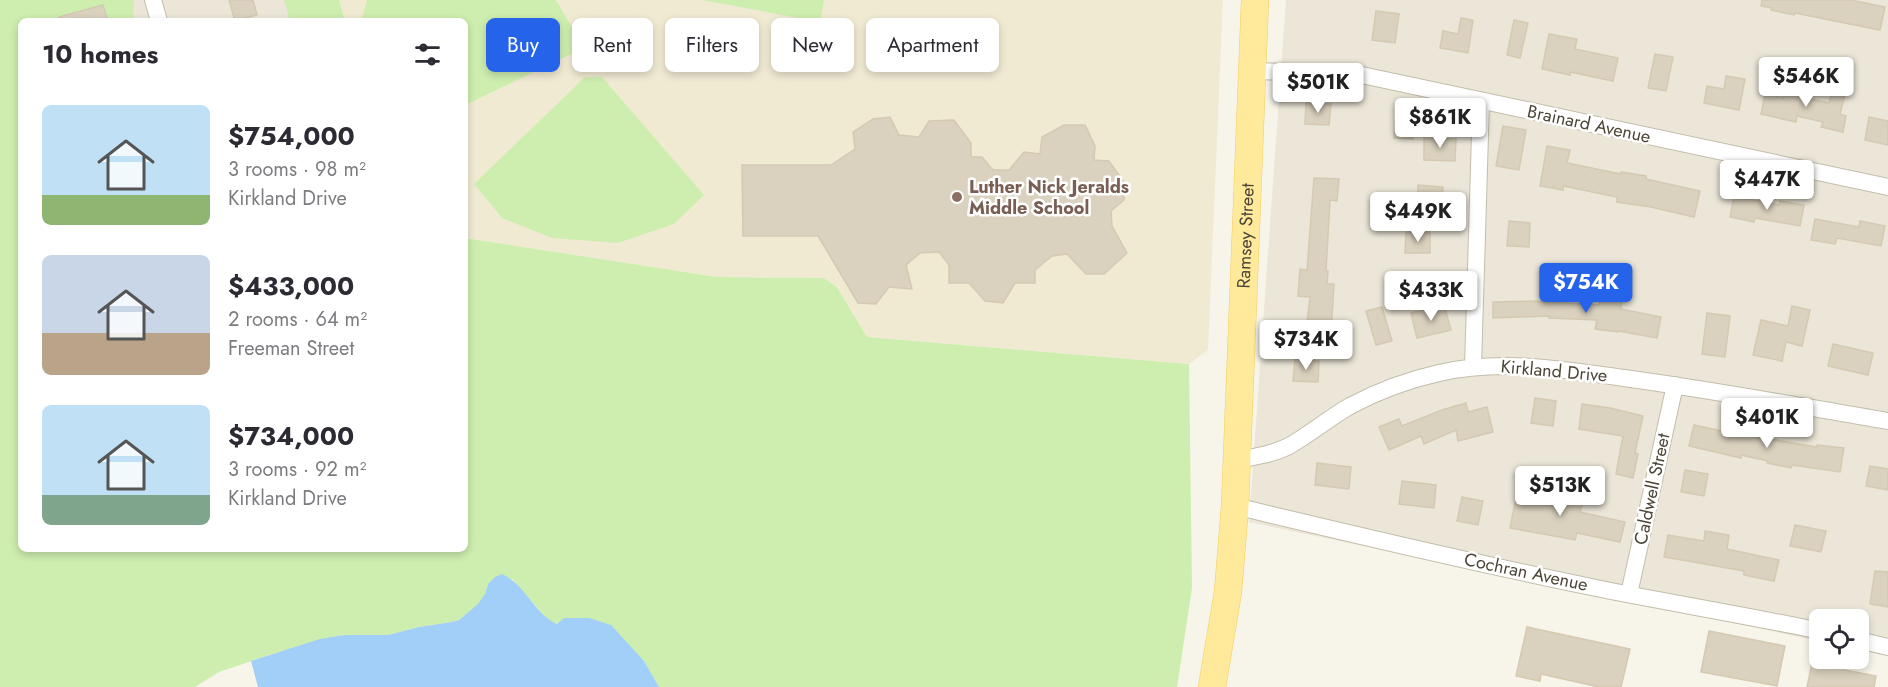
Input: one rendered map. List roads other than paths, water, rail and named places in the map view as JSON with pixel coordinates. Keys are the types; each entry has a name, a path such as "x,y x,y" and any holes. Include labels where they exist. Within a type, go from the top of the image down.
{"main road":[{"name":"Ramsey Street","path":"1212,687 1228,592 1235,506 1255,0"}],"street":[{"path":"153,0 158,18"},
{"name":"Brainard Avenue","path":"1252,71 1357,74 1888,187"},
{"path":"1473,367 1480,100"},
{"name":"Kirkland Drive","path":"1237,460 1271,453 1288,446 1351,406 1380,392 1420,378 1473,367 1507,365 1538,367 1675,384 1888,421"},
{"name":"Caldwell Street","path":"1629,594 1675,384"},
{"name":"Cochran Avenue","path":"1235,506 1629,594 1809,629"},
{"path":"1869,643 1888,647"}],"water":[{"path":"502,574 517,585 542,614 557,624 564,618 589,618 611,625 644,661 659,687 258,687 251,661 320,639 344,635 388,635 459,620 478,604 488,584"}],"place":[{"name":"Luther Nick Jeralds Middle School","path":"957,197"}]}
